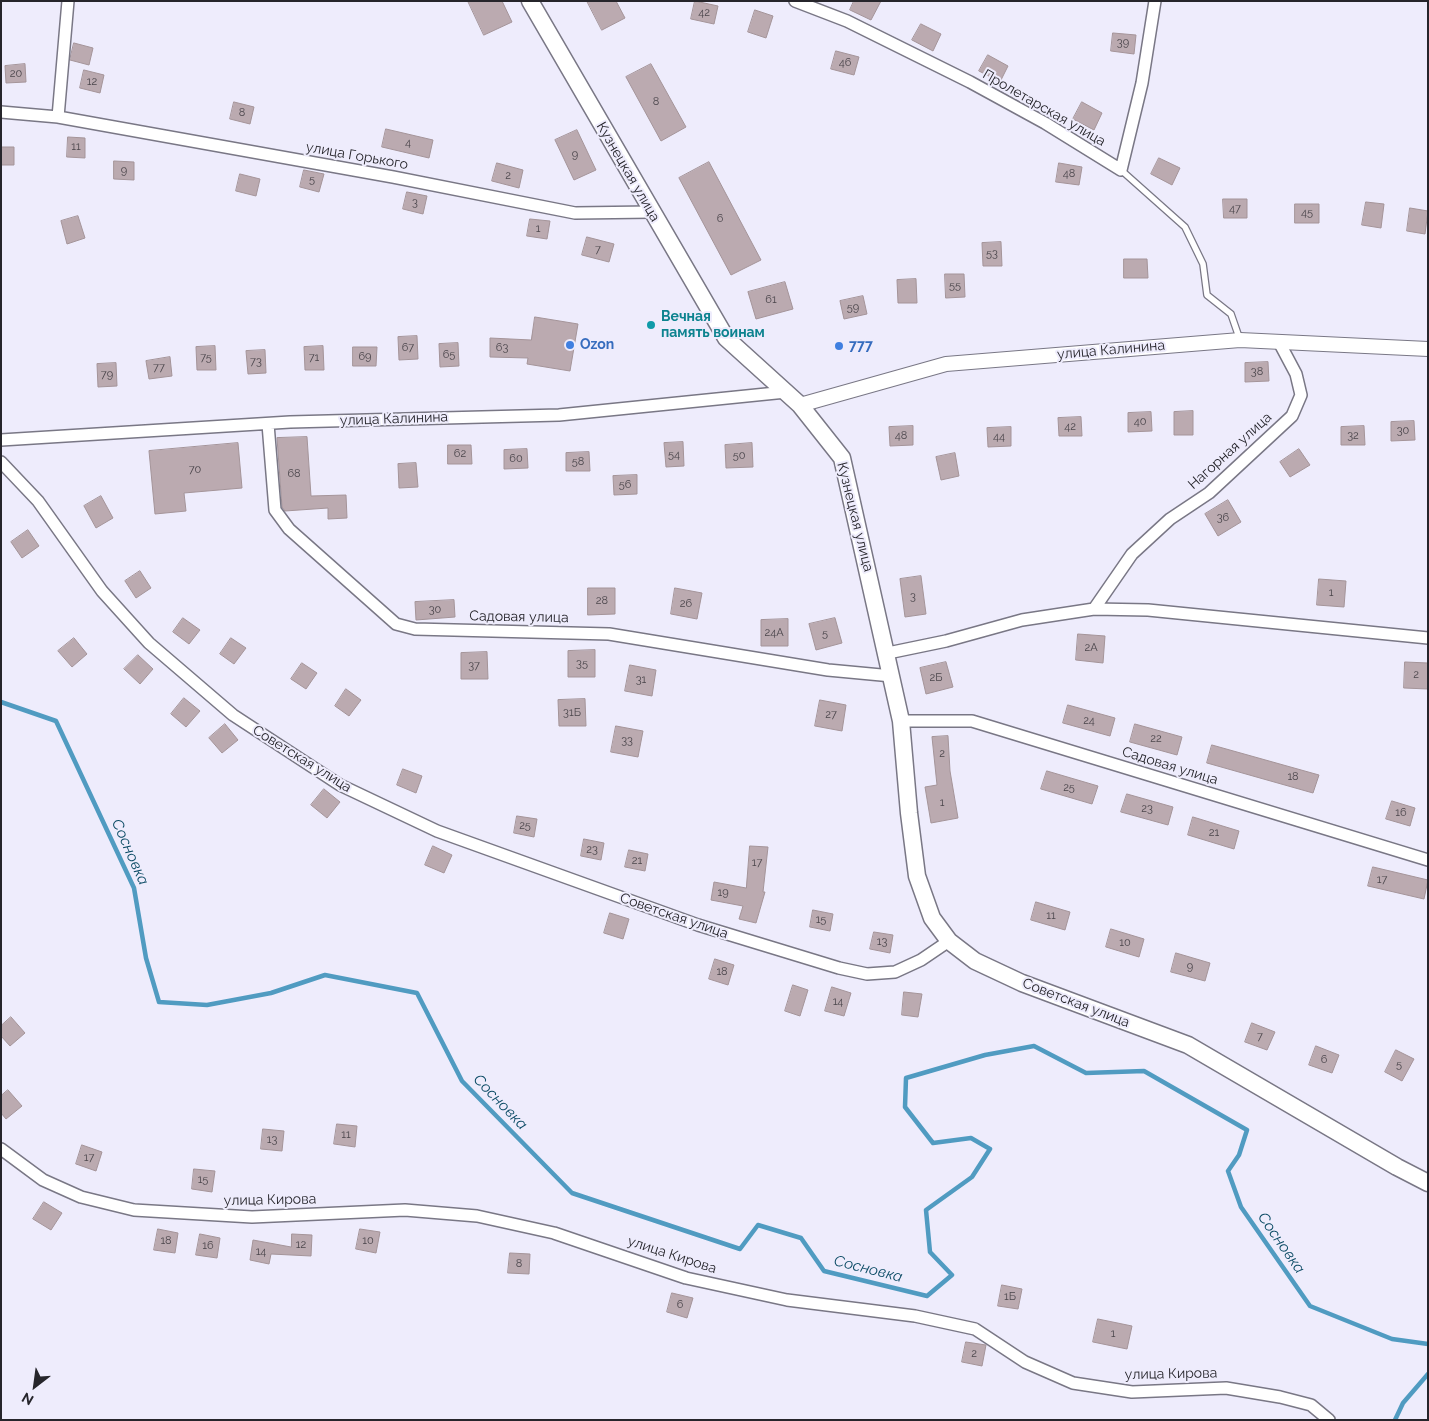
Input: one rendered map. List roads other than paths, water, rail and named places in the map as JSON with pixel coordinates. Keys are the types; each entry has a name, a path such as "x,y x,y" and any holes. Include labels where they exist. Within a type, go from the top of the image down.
{"main road":[{"name":"Кузнецкая улица","path":"530,1 726,338 800,405 842,458 888,653 901,721 917,876 932,918 949,941"},
{"name":"Советская улица","path":"949,941 975,961 1022,983 1188,1045 1397,1167 1428,1183"}],"street":[{"path":"58,117 68,1"},
{"name":"Пролетарская улица","path":"795,1 847,20 970,82 1045,123 1121,170 1142,83 1155,1"},
{"name":"улица Горького","path":"1,112 58,117 393,177 575,214 652,212"},
{"name":"улица Калинина","path":"800,405 946,364 1240,340 1428,349"},
{"name":"Нагорная улица","path":"1094,609 1132,554 1170,519 1209,493 1292,416 1301,395 1296,374 1279,342"},
{"name":"улица Калинина","path":"1,440 268,424 559,415 786,392"},
{"name":"Садовая улица","path":"268,424 275,510 289,529 396,624 415,629 609,634 828,670 892,676"},
{"name":"Советская улица","path":"1,462 38,501 102,591 149,643 233,714 340,785 438,831 698,925 839,968 867,974 895,972 922,960 949,941"},
{"path":"888,653 946,641 1022,620 1094,609 1148,610 1428,638"},
{"name":"Садовая улица","path":"901,721 972,721 1428,860"},
{"name":"улица Кирова","path":"1,1149 43,1180 81,1197 134,1210 252,1217 405,1210 477,1216 554,1233 695,1281 787,1300 915,1316 975,1329 1025,1362 1073,1382 1132,1392 1226,1388 1280,1397 1310,1405 1328,1420"}],"lane":[{"path":"1121,170 1185,227 1203,264 1207,295 1231,314 1240,340"}],"waterway":[{"name":"Сосновка","path":"1,702 56,721 134,888 146,958 159,1002 207,1005 271,993 325,975 417,993 462,1081 572,1193 740,1249 758,1225 801,1238 824,1271 927,1296 952,1275 930,1252 926,1210 972,1177 990,1149 971,1138 933,1143 905,1107 906,1078 985,1055 1034,1046 1086,1073 1144,1071 1247,1130 1239,1155 1228,1171 1241,1207 1310,1306 1392,1339 1428,1344"},
{"name":"Сосновка","path":"1395,1420 1403,1403 1428,1374"}],"place":[{"name":"Вечная память воинам","path":"651,325"},
{"name":"Ozon","path":"570,345"},
{"name":"777","path":"839,346"}]}
